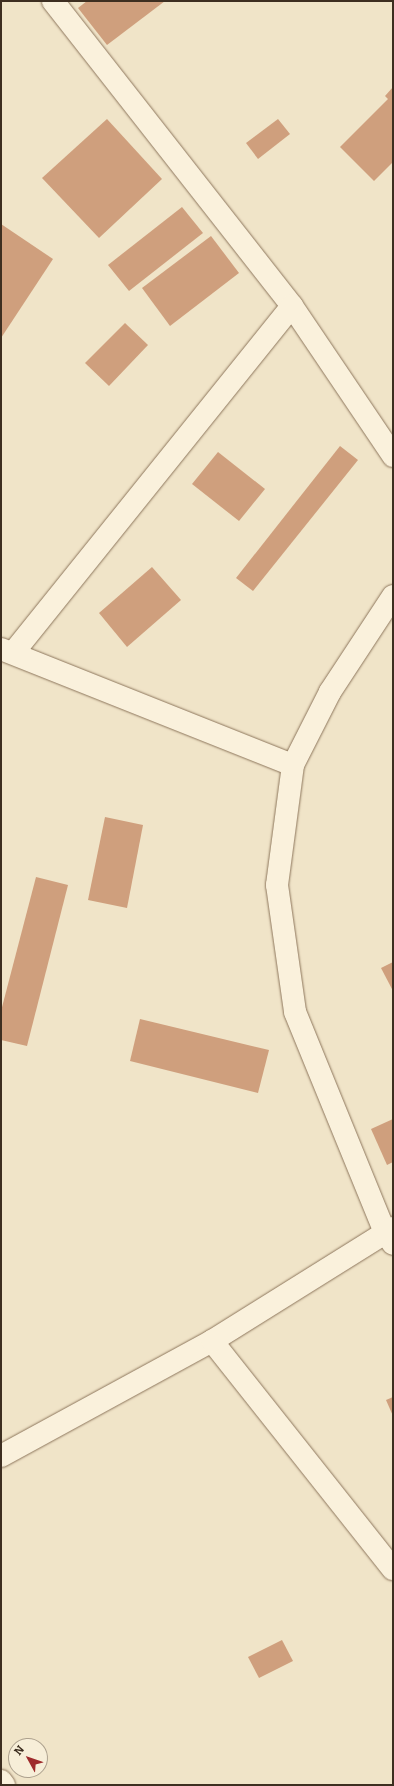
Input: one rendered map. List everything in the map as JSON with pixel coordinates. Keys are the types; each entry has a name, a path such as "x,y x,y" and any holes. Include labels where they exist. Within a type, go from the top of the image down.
{"street":[{"path":"53,1 292,306 393,456"},
{"path":"292,306 7,651 293,766"},
{"path":"1,1456 212,1341 390,1235 295,1012 276,885 293,766 330,692 393,596"},
{"path":"212,1341 393,1569"},
{"path":"1,1781 4,1785"}],"building":[{"path":"87,1 165,1 107,45 78,8"},
{"path":"393,87 393,162 374,181 340,147 388,99 385,96"},
{"path":"107,119 162,179 99,238 42,178"},
{"path":"278,119 290,134 258,159 246,143"},
{"path":"182,207 203,233 129,291 108,265"},
{"path":"1,224 53,259 1,338"},
{"path":"211,236 239,273 170,326 142,288"},
{"path":"125,323 148,345 109,386 85,363"},
{"path":"340,446 358,460 253,591 236,578"},
{"path":"218,452 265,489 239,521 192,484"},
{"path":"152,567 181,600 127,647 99,613"},
{"path":"105,817 143,825 127,908 88,900"},
{"path":"36,877 68,885 27,1046 1,1040 1,1011"},
{"path":"393,962 393,991 381,968"},
{"path":"140,1019 269,1050 258,1093 130,1061"},
{"path":"393,1119 393,1162 387,1165 371,1129"},
{"path":"393,1397 393,1416 386,1400"},
{"path":"282,1640 293,1661 259,1678 248,1657"}]}
